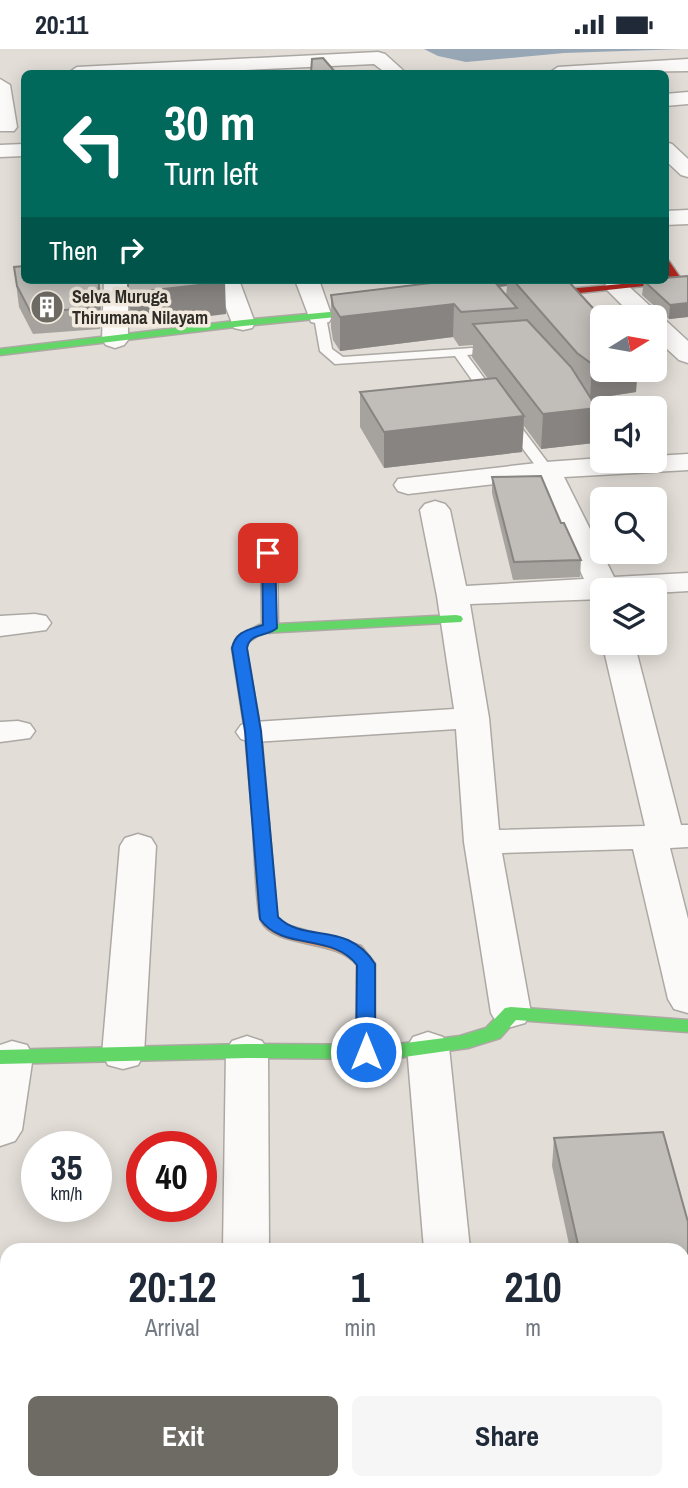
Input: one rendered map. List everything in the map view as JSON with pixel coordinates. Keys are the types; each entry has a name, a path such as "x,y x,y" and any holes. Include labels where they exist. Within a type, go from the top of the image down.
{"street":[{"path":"93,49 99,70"},
{"path":"190,49 198,70"},
{"path":"209,70 374,54 393,70"},
{"path":"641,70 688,65"},
{"path":"4,80 7,127"},
{"path":"669,100 688,98"},
{"path":"0,151 21,150"},
{"path":"669,152 688,171"},
{"path":"669,218 688,217"},
{"path":"669,269 677,280 669,281"},
{"path":"115,340 117,284"},
{"path":"228,284 243,323"},
{"path":"308,284 320,317"},
{"path":"507,298 562,286 616,287 642,284"},
{"path":"616,287 635,305"},
{"path":"0,352 243,323 397,309"},
{"path":"667,335 688,355"},
{"path":"667,462 688,462"},
{"path":"408,485 590,466"},
{"path":"546,470 600,578"},
{"path":"435,510 455,607 472,718 482,842 512,1013"},
{"path":"667,584 688,582"},
{"path":"366,1052 366,964 355,950 338,943 280,929 269,919 253,731 240,648 242,640 248,634 270,628 590,590"},
{"path":"0,626 34,623"},
{"path":"621,655 668,836 688,999"},
{"path":"253,731 472,718"},
{"path":"482,842 668,836"},
{"path":"123,1054 138,846"},
{"path":"512,1013 688,1026"},
{"path":"0,1130 6,1056 247,1051 390,1052 461,1043 494,1033 512,1013"},
{"path":"428,1047 446,1243"},
{"path":"246,1243 247,1051"}],"lane":[{"path":"320,317 326,351 340,361 351,363 506,348"},
{"path":"458,352 491,407 546,470"},
{"path":"568,392 590,409"},
{"path":"268,553 270,628"}],"water":[{"path":"424,49 683,49 564,53 466,62 438,56"}],"building":[{"path":"323,58 333,70 311,70 312,59"},
{"path":"21,266 21,284 99,284 98,307 31,313 17,286 14,267"},
{"path":"688,276 688,303 670,305 647,284 669,284 669,278"},
{"path":"128,284 207,284 128,293"},
{"path":"423,284 496,284 517,308 461,312 454,304 340,317 333,306 331,295"},
{"path":"517,284 571,284 590,305 590,363 577,353"},
{"path":"527,320 571,367 590,397 590,409 543,414 473,324"},
{"path":"496,378 524,416 384,432 360,392"},
{"path":"541,476 561,523 564,523 581,560 514,562 492,477"},
{"path":"663,1132 688,1222 688,1243 578,1243 554,1138"}],"traffic: fast":[{"path":"0,352 243,323 384,310"},
{"path":"261,823 253,732 239,648 242,640 259,629 456,619"},
{"path":"0,1057 247,1051 390,1052 461,1043 493,1033 511,1013 688,1026"}],"traffic: slow":[{"path":"261,823 269,919 280,929 355,950 366,964 366,1052"}],"traffic: jam":[{"path":"669,269 677,280 669,281"},
{"path":"524,296 639,284"}],"place":[{"name":"Selva Muruga Thirumana Nilayam","path":"47,307"}],"route":[{"path":"268,553 270,628 248,634 242,640 240,648 253,731 269,919 280,929 299,936 338,943 355,950 366,964 366,1052"}]}
